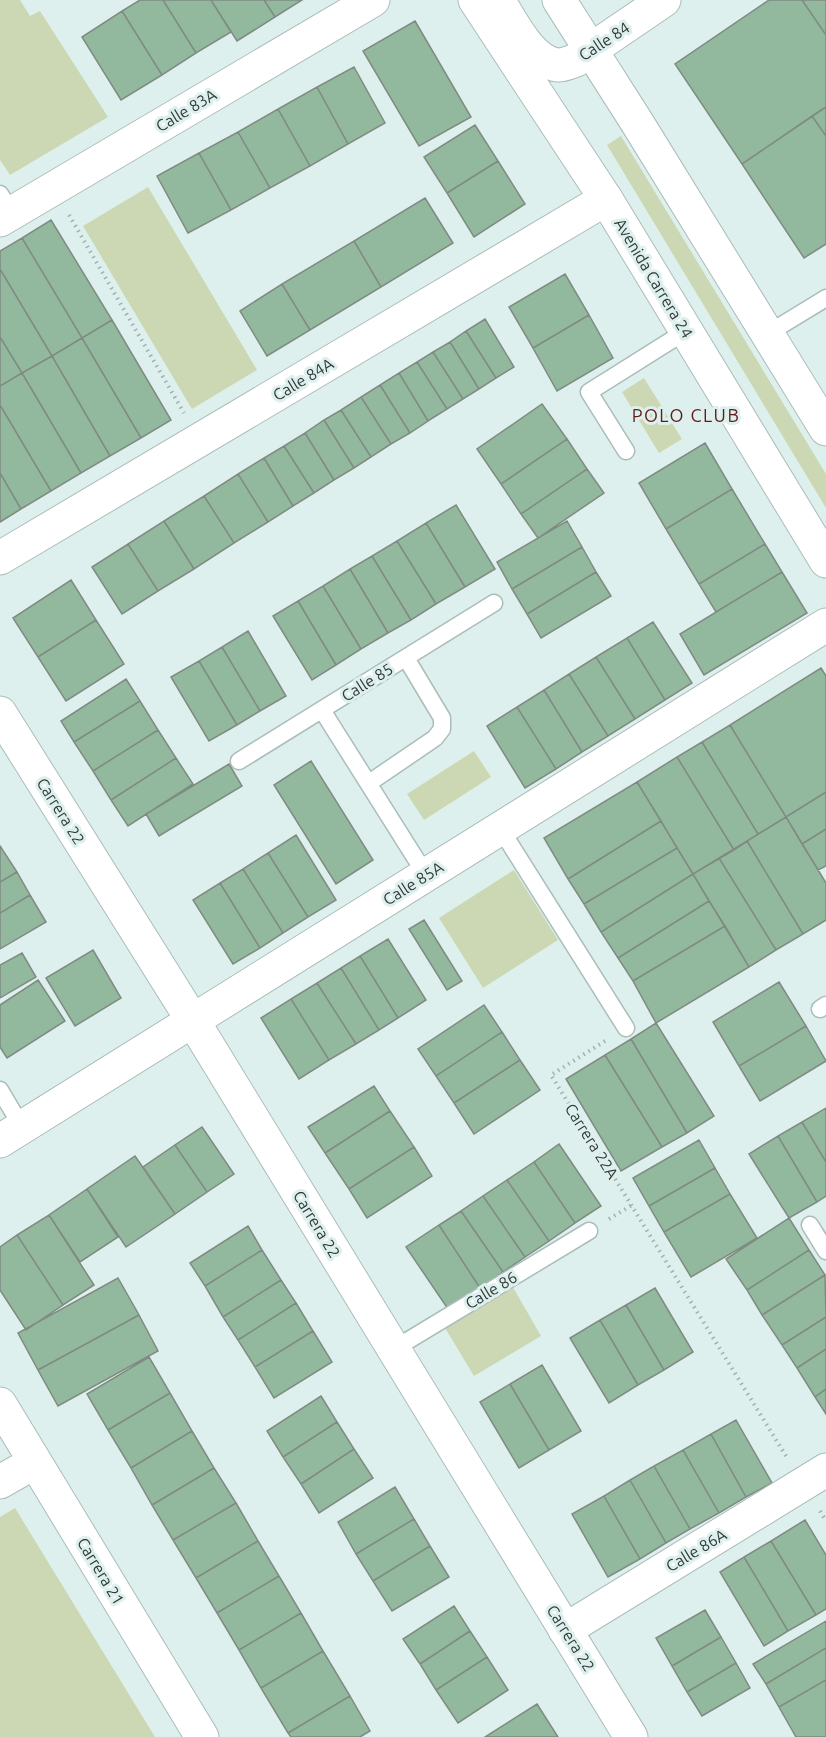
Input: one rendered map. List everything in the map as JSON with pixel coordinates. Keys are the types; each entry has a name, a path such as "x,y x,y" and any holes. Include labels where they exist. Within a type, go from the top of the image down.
{"street":[{"name":"Calle 83A","path":"4,209 53,188 372,0"},
{"name":"Avenida Carrera 24","path":"475,0 606,199 826,561"},
{"name":"Calle 84","path":"498,0 535,55 545,61 560,65 576,60 664,0"},
{"path":"559,0 826,429"},
{"name":"Calle 84A","path":"0,558 606,199"},
{"name":"Calle 85A","path":"11,1134 826,625"},
{"name":"Carrera 22","path":"0,713 193,1020 631,1737"},
{"name":"Carrera 21","path":"0,1404 202,1737"},
{"path":"0,1482 35,1462"},
{"name":"Calle 86A","path":"565,1630 815,1477"}],"lane":[{"path":"767,334 826,298"},
{"path":"626,451 589,392 686,331"},
{"name":"Calle 85","path":"239,761 494,603"},
{"path":"369,783 435,738 442,729 442,718 406,658"},
{"path":"322,710 426,874"},
{"path":"500,828 626,1028"},
{"path":"0,1090 11,1134"},
{"path":"810,1224 826,1251"},
{"name":"Calle 86","path":"394,1349 589,1231"}],"path":[{"path":"53,188 200,440"},
{"name":"Carrera 22A","path":"626,1028 551,1074 815,1477"}],"green space":[{"path":"0,0 20,0 30,16 40,11 108,117 10,175 0,160"},
{"path":"621,136 826,474 826,508 607,145"},
{"path":"148,187 257,370 192,409 83,226"},
{"path":"644,378 682,439 659,453 622,392"},
{"path":"474,751 491,777 424,820 407,794"},
{"path":"514,870 558,940 483,988 439,918"},
{"path":"510,1282 541,1336 474,1376 442,1323"},
{"path":"15,1508 155,1737 0,1737 0,1517"}],"building":[{"path":"140,0 163,0 196,53 162,75 122,11"},
{"path":"163,0 211,0 231,32 196,53"},
{"path":"211,0 264,0 275,17 237,41"},
{"path":"264,0 302,0 275,17"},
{"path":"769,0 802,0 826,35 826,107 742,164 675,64"},
{"path":"802,0 826,0 826,35"},
{"path":"122,11 162,75 121,100 82,37"},
{"path":"415,21 471,117 419,146 363,51"},
{"path":"354,67 385,123 348,144 317,87"},
{"path":"317,87 348,144 310,166 278,109"},
{"path":"826,107 826,136 812,116"},
{"path":"278,109 310,166 270,188 238,132"},
{"path":"812,116 826,136 826,244 804,258 742,164"},
{"path":"475,125 498,161 447,193 424,157"},
{"path":"238,132 270,188 231,210 199,153"},
{"path":"199,153 231,210 188,233 157,176"},
{"path":"498,161 525,204 474,237 447,193"},
{"path":"425,198 453,243 381,287 354,241"},
{"path":"51,220 112,320 82,338 22,238"},
{"path":"22,238 82,338 52,356 0,269 0,251"},
{"path":"354,241 381,287 310,330 282,284"},
{"path":"0,269 52,356 22,373 0,337"},
{"path":"565,274 589,315 533,348 509,307"},
{"path":"282,284 310,330 267,356 240,311"},
{"path":"589,315 613,358 557,391 533,348"},
{"path":"485,319 514,367 496,378 466,331"},
{"path":"112,320 171,420 141,438 82,338"},
{"path":"466,331 496,378 479,389 450,342"},
{"path":"0,337 22,373 0,386"},
{"path":"82,338 141,438 110,456 52,356"},
{"path":"450,342 479,389 463,399 433,352"},
{"path":"433,352 463,399 447,409 417,362"},
{"path":"52,356 110,456 81,473 22,373"},
{"path":"417,362 447,409 428,421 399,373"},
{"path":"22,373 81,473 51,491 0,405 0,386"},
{"path":"399,373 428,421 410,433 380,385"},
{"path":"380,385 410,433 391,444 361,397"},
{"path":"361,397 391,444 371,457 341,410"},
{"path":"542,404 567,439 501,484 477,449"},
{"path":"0,405 51,491 21,509 0,473"},
{"path":"341,410 371,457 354,468 324,420"},
{"path":"324,420 354,468 334,480 305,433"},
{"path":"305,433 334,480 314,493 284,446"},
{"path":"567,439 587,469 521,514 501,484"},
{"path":"705,443 732,489 666,529 639,483"},
{"path":"284,446 314,493 293,506 264,458"},
{"path":"264,458 293,506 268,522 238,474"},
{"path":"587,469 604,493 538,538 521,514"},
{"path":"0,473 21,509 0,522"},
{"path":"238,474 268,522 234,543 204,496"},
{"path":"732,489 765,544 699,584 666,529"},
{"path":"204,496 234,543 194,569 164,521"},
{"path":"456,505 495,569 465,587 426,523"},
{"path":"164,521 194,569 158,591 128,544"},
{"path":"567,521 582,547 512,589 497,562"},
{"path":"426,523 465,587 436,604 397,541"},
{"path":"397,541 436,604 411,620 372,556"},
{"path":"128,544 158,591 122,614 92,567"},
{"path":"765,544 782,572 716,612 699,584"},
{"path":"582,547 596,572 527,614 512,589"},
{"path":"372,556 411,620 388,633 350,569"},
{"path":"350,569 388,633 361,649 323,586"},
{"path":"596,572 611,596 541,638 527,614"},
{"path":"782,572 807,613 704,675 680,634"},
{"path":"71,580 96,620 38,657 13,618"},
{"path":"323,586 361,649 336,665 298,601"},
{"path":"298,601 336,665 312,680 273,616"},
{"path":"96,620 124,664 66,701 38,657"},
{"path":"653,622 692,683 665,700 627,638"},
{"path":"248,631 286,696 260,711 222,647"},
{"path":"627,638 665,700 635,719 596,657"},
{"path":"222,647 260,711 237,725 199,661"},
{"path":"596,657 635,719 608,736 569,674"},
{"path":"199,661 237,725 209,741 171,677"},
{"path":"821,668 826,676 826,792 786,817 730,725"},
{"path":"569,674 608,736 582,752 544,690"},
{"path":"126,679 140,701 74,742 61,721"},
{"path":"544,690 582,752 556,769 517,707"},
{"path":"140,701 158,730 93,771 74,742"},
{"path":"517,707 556,769 525,788 487,726"},
{"path":"730,725 786,817 758,834 702,742"},
{"path":"158,730 176,758 111,800 93,771"},
{"path":"702,742 758,834 734,850 677,757"},
{"path":"677,757 734,850 693,874 637,782"},
{"path":"176,758 193,784 128,826 111,800"},
{"path":"311,761 373,860 336,884 274,785"},
{"path":"229,764 242,786 159,836 146,814"},
{"path":"637,782 661,821 568,879 544,838"},
{"path":"826,792 826,829 802,844 786,817"},
{"path":"786,817 826,883 826,920 803,934 747,841"},
{"path":"661,821 677,848 584,904 568,879"},
{"path":"826,829 826,866 818,870 802,844"},
{"path":"296,835 336,900 308,917 268,853"},
{"path":"747,841 803,934 776,950 719,858"},
{"path":"0,846 17,872 0,882"},
{"path":"677,848 693,874 601,932 584,904"},
{"path":"268,853 308,917 283,933 243,869"},
{"path":"719,858 776,950 749,967 693,874"},
{"path":"243,869 283,933 260,948 220,883"},
{"path":"17,872 30,895 0,913 0,882"},
{"path":"693,874 709,901 618,958 601,932"},
{"path":"220,883 260,948 233,964 193,900"},
{"path":"30,895 46,922 0,949 0,913"},
{"path":"709,901 725,926 633,981 618,958"},
{"path":"424,920 462,981 447,990 409,929"},
{"path":"725,926 749,967 656,1023 633,981"},
{"path":"388,939 426,1000 398,1018 360,956"},
{"path":"93,950 121,998 75,1026 46,978"},
{"path":"22,953 36,977 0,998 0,965"},
{"path":"360,956 398,1018 379,1030 341,968"},
{"path":"341,968 379,1030 356,1044 317,983"},
{"path":"38,980 65,1021 7,1058 0,1047 0,1005"},
{"path":"779,982 806,1026 739,1066 713,1022"},
{"path":"317,983 356,1044 329,1060 291,999"},
{"path":"291,999 329,1060 299,1079 261,1018"},
{"path":"484,1005 502,1032 436,1076 418,1049"},
{"path":"656,1023 714,1116 687,1133 631,1039"},
{"path":"806,1026 826,1061 760,1101 739,1066"},
{"path":"502,1032 520,1060 454,1103 436,1076"},
{"path":"631,1039 687,1133 662,1147 605,1055"},
{"path":"605,1055 662,1147 621,1171 566,1079"},
{"path":"520,1060 540,1090 474,1134 454,1103"},
{"path":"374,1086 390,1111 325,1153 308,1127"},
{"path":"826,1108 826,1162 802,1122"},
{"path":"390,1111 414,1147 349,1189 325,1153"},
{"path":"802,1122 826,1162 826,1196 817,1202 778,1136"},
{"path":"202,1127 234,1174 207,1192 175,1145"},
{"path":"778,1136 817,1202 789,1218 749,1154"},
{"path":"699,1140 715,1168 649,1206 633,1178"},
{"path":"559,1144 601,1206 575,1223 534,1162"},
{"path":"175,1145 207,1192 175,1214 143,1167"},
{"path":"414,1147 432,1176 367,1218 349,1189"},
{"path":"135,1156 175,1214 126,1247 87,1189"},
{"path":"534,1162 575,1223 549,1241 507,1180"},
{"path":"715,1168 730,1194 664,1232 649,1206"},
{"path":"507,1180 549,1241 525,1257 483,1196"},
{"path":"87,1189 118,1237 80,1262 49,1215"},
{"path":"730,1194 757,1238 691,1277 664,1232"},
{"path":"483,1196 525,1257 503,1272 461,1211"},
{"path":"461,1211 503,1272 480,1288 439,1225"},
{"path":"49,1215 94,1285 63,1305 17,1235"},
{"path":"789,1218 809,1250 747,1290 726,1259"},
{"path":"439,1225 480,1288 448,1309 406,1247"},
{"path":"248,1226 262,1250 205,1286 190,1263"},
{"path":"17,1235 63,1305 26,1330 0,1290 0,1247"},
{"path":"262,1250 281,1280 223,1317 205,1286"},
{"path":"809,1250 825,1275 762,1315 747,1290"},
{"path":"825,1275 826,1317 782,1345 762,1315"},
{"path":"118,1278 139,1315 38,1370 18,1333"},
{"path":"281,1280 296,1303 238,1340 223,1317"},
{"path":"655,1288 693,1352 664,1370 626,1305"},
{"path":"296,1303 313,1331 255,1367 238,1340"},
{"path":"626,1305 664,1370 638,1385 600,1320"},
{"path":"139,1315 158,1351 58,1406 38,1370"},
{"path":"826,1317 826,1349 797,1368 782,1345"},
{"path":"600,1320 638,1385 609,1403 570,1338"},
{"path":"313,1331 332,1362 274,1398 255,1367"},
{"path":"826,1349 826,1389 815,1397 797,1368"},
{"path":"149,1357 170,1393 108,1430 87,1394"},
{"path":"542,1365 581,1431 549,1450 510,1384"},
{"path":"510,1384 549,1450 519,1468 480,1402"},
{"path":"826,1389 826,1414 815,1397"},
{"path":"170,1393 192,1431 131,1468 108,1430"},
{"path":"321,1396 337,1422 283,1457 267,1431"},
{"path":"736,1420 772,1483 746,1497 711,1434"},
{"path":"337,1422 354,1449 301,1484 283,1457"},
{"path":"192,1431 214,1468 152,1505 131,1468"},
{"path":"711,1434 746,1497 719,1513 683,1450"},
{"path":"354,1449 373,1478 319,1513 301,1484"},
{"path":"683,1450 719,1513 690,1529 654,1466"},
{"path":"654,1466 690,1529 666,1543 630,1480"},
{"path":"214,1468 236,1503 173,1540 152,1505"},
{"path":"630,1480 666,1543 640,1559 604,1496"},
{"path":"395,1487 414,1519 356,1554 338,1522"},
{"path":"604,1496 640,1559 608,1577 572,1514"},
{"path":"236,1503 258,1541 196,1578 173,1540"},
{"path":"414,1519 430,1546 373,1581 356,1554"},
{"path":"805,1520 826,1555 826,1609 816,1615 771,1541"},
{"path":"258,1541 279,1576 217,1613 196,1578"},
{"path":"771,1541 816,1615 788,1631 744,1557"},
{"path":"430,1546 449,1577 392,1611 373,1581"},
{"path":"744,1557 788,1631 764,1646 720,1572"},
{"path":"279,1576 301,1613 239,1650 217,1613"},
{"path":"454,1606 470,1631 420,1664 403,1639"},
{"path":"705,1610 721,1637 672,1666 656,1638"},
{"path":"301,1613 323,1651 261,1688 239,1650"},
{"path":"826,1621 826,1648 766,1684 753,1664"},
{"path":"470,1631 487,1657 436,1690 420,1664"},
{"path":"721,1637 736,1663 687,1692 672,1666"},
{"path":"826,1648 826,1680 779,1707 766,1684"},
{"path":"323,1651 350,1696 288,1733 261,1688"},
{"path":"487,1657 508,1690 458,1723 436,1690"},
{"path":"736,1663 750,1688 702,1716 687,1692"},
{"path":"826,1680 826,1737 796,1737 779,1707"},
{"path":"350,1696 370,1731 360,1737 291,1737 288,1733"},
{"path":"537,1704 558,1737 485,1737"}],"district":[{"name":"POLO CLUB","path":"686,415"}]}
